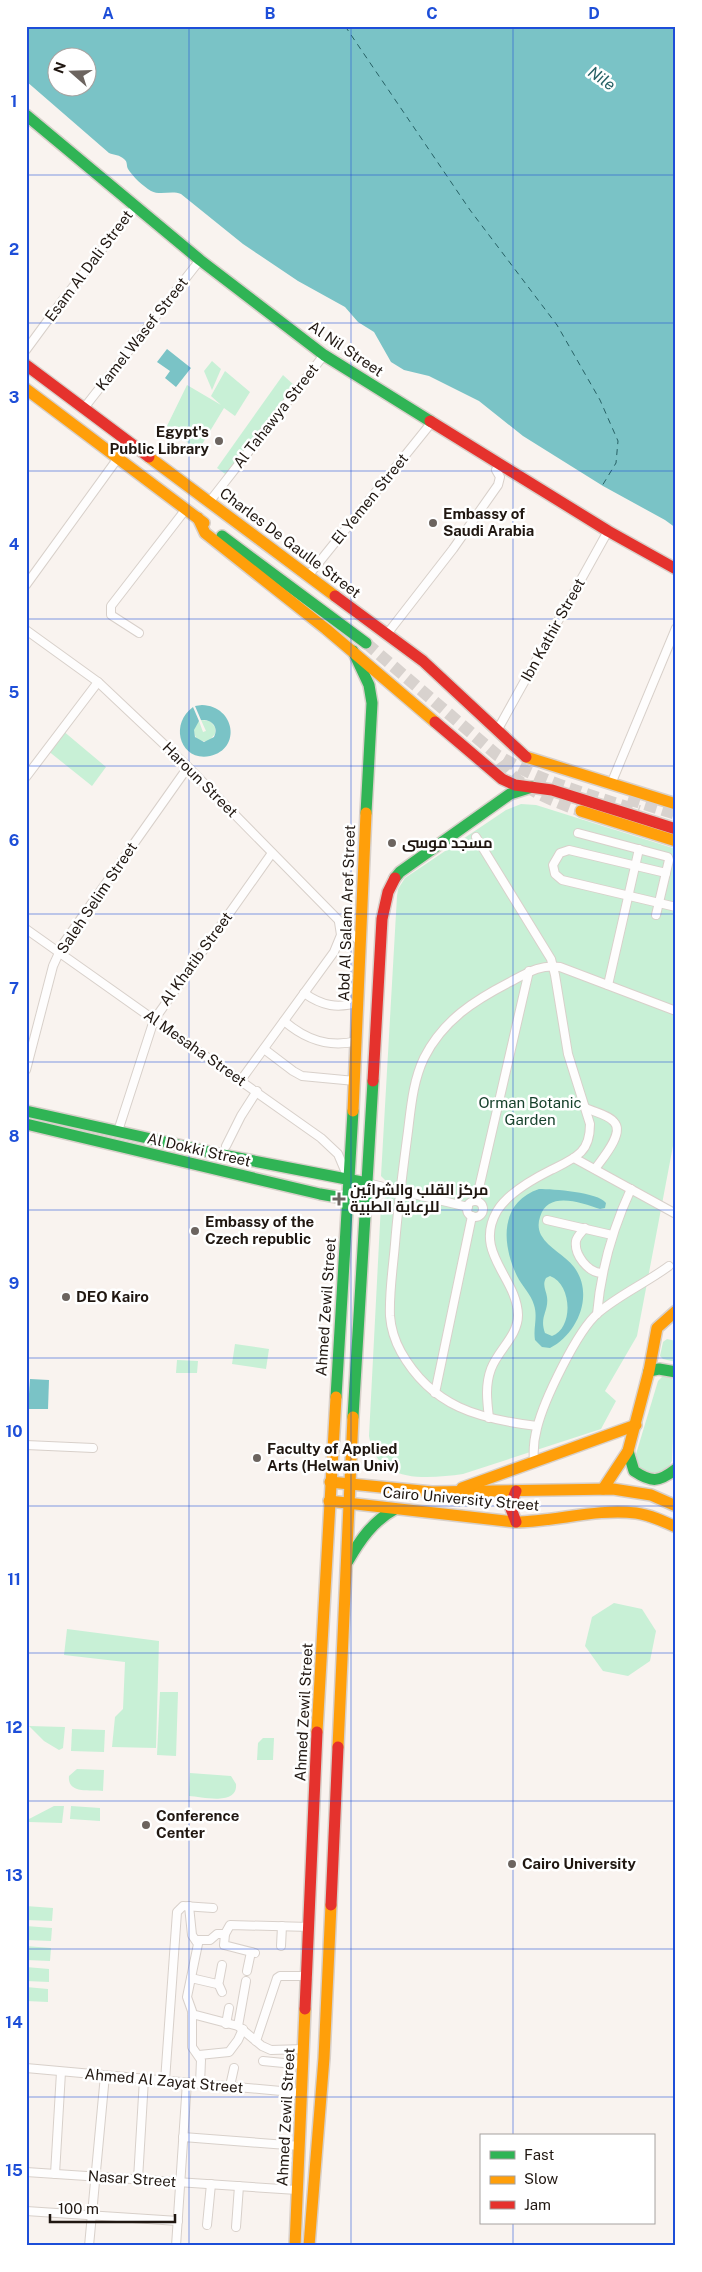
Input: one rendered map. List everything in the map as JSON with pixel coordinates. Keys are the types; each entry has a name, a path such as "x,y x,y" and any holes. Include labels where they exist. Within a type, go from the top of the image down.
{"main road":[{"name":"Al Nil Street","path":"26,115 200,260 324,355 608,531 676,569"},
{"name":"Charles De Gaulle Street","path":"26,365 387,634 498,728 526,757 611,784"},
{"path":"28,393 366,643"},
{"path":"198,518 205,533 353,651 502,779 514,785 552,790 676,829"},
{"name":"Abd Al Salam Aref Street","path":"348,1180 359,1002 362,883 372,703 369,685 353,651"},
{"path":"611,784 676,804"},
{"path":"309,2246 323,2068 346,1595 349,1485 381,944 386,893 395,877 510,794 532,787"},
{"path":"581,811 676,841"},
{"path":"361,944 381,944"},
{"name":"Al Dokki Street","path":"26,1111 367,1183"},
{"name":"Al Dokki Street","path":"26,1124 320,1194 366,1202"},
{"name":"Ahmed Zewil Street","path":"295,2246 317,1730 348,1180"},
{"path":"603,1489 628,1451 649,1371 657,1328 676,1312"},
{"path":"649,1371 659,1369 676,1372"},
{"path":"451,1492 636,1425"},
{"path":"628,1451 634,1471 648,1480 664,1478 676,1469"},
{"name":"Cairo University Street","path":"330,1482 407,1491 603,1489 638,1492 676,1506"},
{"path":"516,1491 510,1506 516,1522"},
{"name":"Cairo University Street","path":"329,1502 516,1522 564,1520 622,1511 655,1517 676,1527"},
{"path":"347,1563 368,1531 387,1513 395,1509"},
{"path":"325,1593 335,1591 346,1595"}],"street":[{"name":"Esam Al Dali Street","path":"26,350 135,206"},
{"name":"Kamel Wasef Street","path":"84,408 200,260"},
{"name":"Al Tahawya Street","path":"210,502 324,355"},
{"name":"El Yemen Street","path":"308,576 432,422"},
{"path":"26,585 118,458"},
{"path":"387,634 453,548 498,485 500,477 496,470 503,465"},
{"path":"139,633 111,614 111,606 186,509"},
{"name":"Ibn Kathir Street","path":"498,728 608,531"},
{"path":"611,784 676,628"},
{"name":"Haroun Street","path":"26,630 98,682 188,767 361,944"},
{"path":"26,777 98,682"},
{"name":"Saleh Selim Street","path":"26,1070 58,952 188,767"},
{"path":"578,833 668,857 656,915"},
{"path":"476,837 547,951 554,966 566,1043 590,1124 590,1134 582,1151 574,1158 510,1197 497,1211 492,1224 490,1237 491,1251 514,1298 518,1317 512,1336 495,1361 489,1375 487,1390 489,1418"},
{"path":"608,985 639,849"},
{"path":"666,873 569,850 557,856 553,865 555,874 562,880 676,907"},
{"name":"Al Khatib Street","path":"118,1131 154,1020 272,853"},
{"path":"241,1080 338,944 341,926 338,920"},
{"name":"Al Mesaha Street","path":"26,929 327,1142 341,1161 348,1180"},
{"path":"538,1426 489,1418 460,1409 435,1393 408,1362 396,1342 392,1330 390,1306 400,1190 414,1086 418,1072 431,1046 448,1023 470,1004 541,967 554,966 676,1011"},
{"path":"476,1201 529,972"},
{"path":"304,993 317,1002 326,1005 344,1007 359,1002"},
{"path":"284,1020 301,1034 326,1044 343,1045 357,1041"},
{"path":"264,1049 302,1076 355,1081"},
{"path":"226,1146 241,1116 257,1091"},
{"path":"586,1108 613,1120 617,1128 614,1140 595,1169"},
{"path":"574,1158 676,1214"},
{"path":"367,1183 468,1207"},
{"path":"597,1314 601,1273 612,1235 631,1189"},
{"path":"468,1207 472,1202 476,1201"},
{"path":"476,1201 482,1205 483,1209"},
{"path":"468,1207 468,1211 472,1216"},
{"path":"483,1209 497,1211"},
{"path":"472,1216 479,1215 483,1209"},
{"path":"435,1393 472,1216"},
{"path":"547,1220 612,1235"},
{"path":"585,1228 577,1239 576,1248 587,1267 601,1273"},
{"path":"534,1462 538,1426 580,1334 597,1314 668,1266"},
{"path":"26,1445 93,1448"},
{"path":"189,1906 192,1935 197,1940 198,1952 187,1998 192,2014 192,2047 199,2054 201,2060 200,2084"},
{"path":"165,2081 177,1914 180,1907 214,1908"},
{"path":"247,1971 253,1953 224,1945 225,1934 230,1925 310,1927"},
{"path":"281,1946 282,1926"},
{"path":"197,1940 210,1940 217,1934 225,1934"},
{"path":"222,1992 218,1983 223,1970"},
{"path":"256,2041 277,1978 280,1976 308,1976"},
{"path":"191,1978 212,1984 218,1983"},
{"path":"199,2054 229,2052 238,2040 246,1981"},
{"path":"226,2024 229,2008"},
{"path":"192,2014 240,2027 256,2041 271,2050 304,2049"},
{"path":"263,2061 304,2065"},
{"name":"Ahmed Al Zayat Street","path":"26,2068 302,2093"},
{"path":"230,2086 234,2068"},
{"path":"55,2174 61,2072"},
{"path":"89,2246 104,2075"},
{"path":"138,2179 144,2079"},
{"path":"176,2246 187,2082"},
{"path":"183,2137 300,2146"},
{"name":"Nasar Street","path":"26,2172 297,2190"},
{"path":"208,2225 210,2184"},
{"path":"236,2227 239,2186"},
{"path":"26,2211 178,2221"}],"green space":[{"path":"212,361 221,369 212,390 204,371"},
{"path":"225,371 250,392 235,416 224,408 198,451 167,426 187,385 221,405 211,396"},
{"path":"283,375 295,386 228,476 217,468"},
{"path":"201,720 210,721 215,727 215,734 208,742 198,740 194,732 194,727 199,721 203,732 206,731"},
{"path":"62,730 106,767 92,786 47,750"},
{"name":"Orman Botanic Garden","path":"521,804 536,805 676,849 676,1130 637,1336 605,1391 616,1401 601,1429 463,1474 434,1477 405,1475 381,1463 374,1452 369,1436 381,1204 386,1196 387,1188 387,1182 381,1176 398,889 405,878 506,810"},
{"path":"667,1339 676,1341 676,1362 663,1359 660,1356 663,1342"},
{"path":"235,1344 269,1349 266,1369 232,1364"},
{"path":"177,1360 198,1361 197,1373 176,1373"},
{"path":"663,1376 672,1378 675,1384 672,1461 666,1471 652,1476 639,1468 636,1454 658,1381"},
{"path":"614,1603 642,1609 656,1631 650,1661 628,1676 603,1671 585,1646 592,1617"},
{"path":"67,1629 159,1641 156,1748 112,1747 115,1717 123,1709 125,1662 64,1655"},
{"path":"160,1692 178,1692 176,1756 157,1755"},
{"path":"29,1726 65,1727 63,1748 59,1750 44,1741"},
{"path":"72,1729 105,1730 104,1752 71,1751"},
{"path":"263,1738 274,1738 273,1760 257,1760 258,1743"},
{"path":"77,1769 104,1770 103,1791 86,1791 72,1786 69,1782 69,1776"},
{"path":"190,1773 231,1776 236,1784 235,1791 226,1798 218,1799 189,1796"},
{"path":"54,1806 64,1806 62,1823 29,1822 29,1819"},
{"path":"71,1806 100,1808 100,1821 70,1819"},
{"path":"26,1906 53,1908 52,1921 26,1920"},
{"path":"26,1926 52,1928 51,1941 26,1940"},
{"path":"26,1946 51,1948 50,1961 26,1960"},
{"path":"26,1967 49,1969 49,1982 26,1981"},
{"path":"26,1987 48,1989 48,2002 26,2001"}],"water":[{"name":"Nile","path":"26,26 676,26 676,528 603,486 523,436 479,401 429,376 404,370 391,362 374,332 358,322 345,307 298,281 243,244 181,194 151,191 130,172 124,159 109,153 26,81"},
{"path":"167,349 191,368 176,387 165,378 170,371 157,362"},
{"path":"195,706 213,707 222,712 230,728 230,737 227,745 220,752 210,756 200,756 191,753 185,748 181,740 181,723 193,707 199,721 194,730 195,737 204,742 214,737 215,727 211,722 201,720"},
{"path":"539,1189 564,1191 594,1196 606,1203 605,1208 600,1209 575,1202 557,1201 544,1209 540,1217 539,1230 541,1235 548,1244 574,1267 580,1278 583,1290 583,1301 575,1324 560,1342 550,1348 542,1347 535,1340 536,1314 534,1305 517,1276 508,1250 507,1225 517,1203 526,1195","holes":["550,1276 563,1288 568,1306 564,1324 552,1336 545,1333 543,1327 547,1306 544,1283 546,1278"]},
{"path":"30,1379 49,1380 48,1409 28,1409"}],"ferry route":[{"path":"345,26 470,210 557,325 600,400 618,441 616,463 602,486"}],"tunnel":[{"path":"366,643 497,755 513,765 548,780 639,811"},
{"path":"500,762 517,780 537,793 581,811"},
{"path":"628,799 676,814"}],"traffic: fast":[{"path":"26,115 200,260 324,355 430,421"},
{"path":"222,536 366,643"},
{"path":"353,651 369,685 372,703 366,813"},
{"path":"395,878 400,872 510,794 532,787"},
{"path":"353,1417 373,1081"},
{"path":"26,1111 223,1155 367,1183"},
{"path":"336,1397 353,1111"},
{"path":"26,1124 320,1194 366,1202"},
{"path":"649,1371 659,1369 676,1372"},
{"path":"628,1451 634,1471 646,1478 660,1479 676,1469"},
{"path":"348,1561 368,1532 380,1519 395,1509"}],"traffic: slow":[{"path":"26,389 204,523"},
{"path":"149,457 335,596"},
{"path":"198,518 205,533 326,629 435,722"},
{"path":"526,757 676,804"},
{"path":"581,811 676,841"},
{"path":"353,1111 366,813"},
{"path":"603,1489 628,1451 649,1371 657,1328 676,1311"},
{"path":"317,1732 336,1397"},
{"path":"338,1747 353,1417"},
{"path":"462,1488 636,1425"},
{"path":"330,1482 432,1492 613,1489 651,1495 676,1506"},
{"path":"329,1501 515,1522 606,1512 636,1513 661,1520 676,1527"},
{"path":"309,2246 324,2058 331,1905"},
{"path":"295,2246 305,2009"}],"traffic: jam":[{"path":"26,365 149,457"},
{"path":"430,421 608,531 676,569"},
{"path":"335,596 423,661 526,757"},
{"path":"435,722 502,779 515,785 552,790 676,829"},
{"path":"373,1081 382,919 388,892 395,878"},
{"path":"516,1491 510,1506 516,1522"},
{"path":"305,2009 317,1732"},
{"path":"331,1905 338,1747"}],"place":[{"name":"Egypt's Public Library","path":"219,441"},
{"name":"Embassy of Saudi Arabia","path":"433,523"},
{"name":"مسجد موسى","path":"392,843"},
{"name":"مركز القلب والشرائين للرعاية الطبية","path":"339,1199"},
{"name":"Embassy of the Czech republic","path":"195,1231"},
{"name":"DEO Kairo","path":"66,1297"},
{"name":"Faculty of Applied Arts (Helwan Univ)","path":"257,1458"},
{"name":"Conference Center","path":"146,1825"},
{"name":"Cairo University","path":"512,1864"}]}
